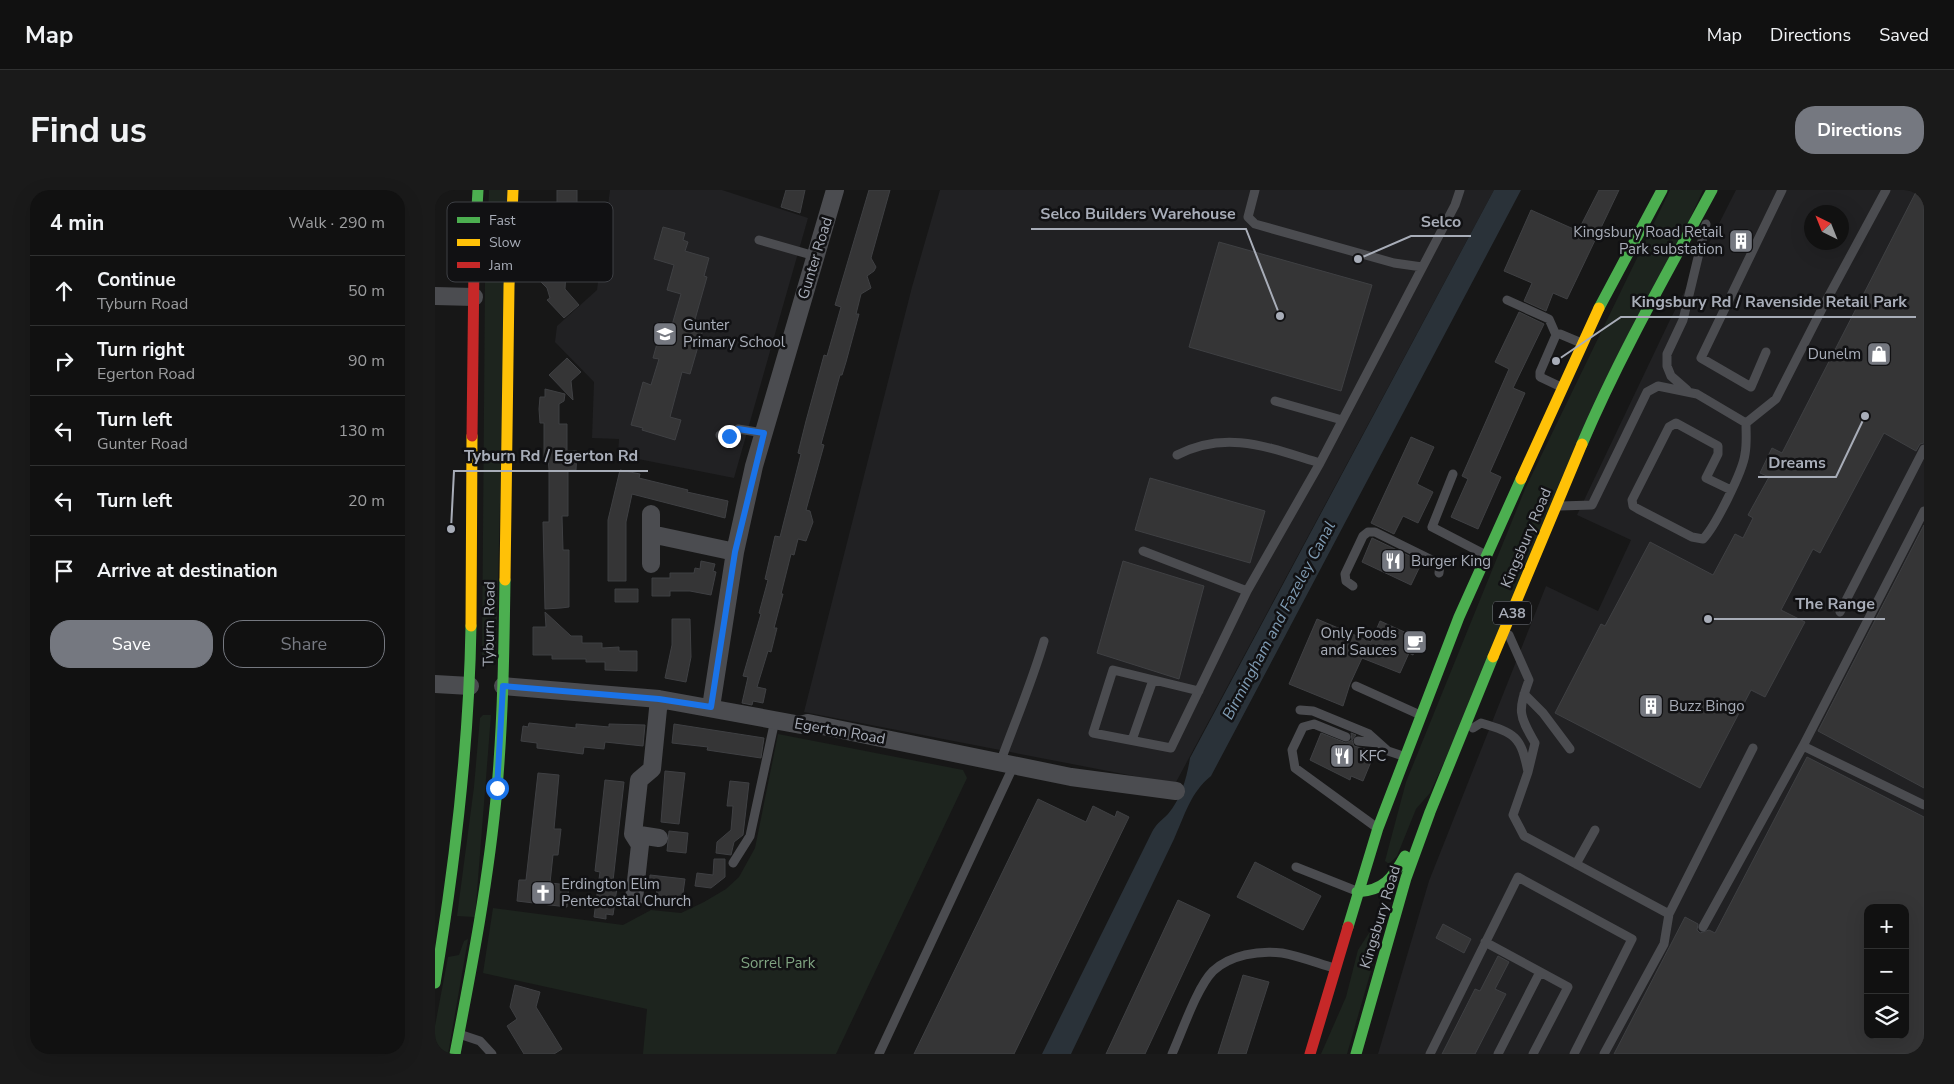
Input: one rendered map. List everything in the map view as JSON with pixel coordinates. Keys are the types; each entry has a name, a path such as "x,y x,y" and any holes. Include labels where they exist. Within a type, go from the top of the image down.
{"main road":[{"name":"Kingsbury Road","path":"1311,1054 1357,892 1378,828 1404,756 1459,617 1581,344 1615,274 1661,190"},
{"name":"Kingsbury Road","path":"1355,1054 1386,931 1431,812 1555,507 1605,394 1651,302 1713,190"},
{"name":"Tyburn Road","path":"435,983 452,881 474,686 474,282"},
{"name":"Tyburn Road","path":"455,1054 487,886 497,788 510,282"},
{"path":"1357,892 1379,890 1390,883 1431,812"},
{"path":"1336,968 1362,923"}],"street":[{"name":"Gunter Road","path":"711,707 735,552 764,433 835,190"},
{"path":"435,296 474,297"},
{"path":"651,514 651,564"},
{"path":"651,534 735,552"},
{"path":"435,684 474,686"},
{"name":"Egerton Road","path":"499,686 659,699 711,707 801,725 808,723 1071,777 1175,791"},
{"path":"634,899 640,845 633,834 639,780 652,769 659,699"},
{"path":"633,834 659,838"}],"lane":[{"path":"1255,190 1248,217 1255,224 1394,263 1422,267"},
{"path":"1199,690 1113,670 1093,733 1171,748 1247,591 1320,463 1455,205 1460,190"},
{"path":"1713,190 1683,320 1667,354 1667,366 1671,376 1688,391 1746,423"},
{"path":"1766,352 1751,387 1701,358 1782,190"},
{"path":"1746,423 1776,399 1829,294 1886,190"},
{"path":"759,240 815,256"},
{"path":"1507,300 1549,319 1556,335 1540,372 1540,378 1561,387"},
{"path":"1556,335 1560,334 1581,344"},
{"path":"1555,507 1592,505 1647,392 1658,386 1688,391"},
{"path":"1275,401 1342,420"},
{"path":"1731,490 1706,478 1718,454 1718,446 1676,423 1669,427 1632,500 1633,506 1638,509 1698,539 1703,539 1711,529 1731,490 1742,468 1746,453 1746,423"},
{"path":"720,435 729,436 738,429 764,433"},
{"path":"1177,455 1195,446 1233,441 1256,445 1320,463"},
{"path":"1839,612 1924,449"},
{"path":"1453,474 1432,526 1487,555"},
{"path":"1703,926 1803,746 1924,511"},
{"path":"1353,586 1346,581 1345,574 1363,536 1368,532 1375,532 1440,564 1439,573"},
{"path":"1143,551 1247,591"},
{"path":"1505,628 1529,680 1519,708 1523,724 1535,743 1528,772 1513,815 1524,836 1669,914"},
{"path":"879,1054 1007,764 1020,705 1031,682 1044,641"},
{"path":"1132,740 1153,680"},
{"path":"1356,686 1421,715"},
{"path":"1524,694 1543,713 1570,749"},
{"path":"1300,710 1313,711 1369,734 1388,751 1404,756"},
{"path":"733,863 739,857 752,829 775,720"},
{"path":"1462,735 1481,723 1509,732 1523,748 1528,772"},
{"path":"1346,737 1314,724 1303,727 1292,750 1295,768 1378,828"},
{"path":"1358,740 1377,743"},
{"path":"1803,746 1924,805"},
{"path":"1604,1054 1664,944 1669,914 1753,748"},
{"path":"1576,864 1595,830"},
{"path":"1296,867 1357,892"},
{"path":"1430,1054 1518,877 1632,939 1574,1054"},
{"path":"1485,942 1568,987 1533,1054"},
{"path":"1172,1054 1204,983 1214,971 1233,960 1250,954 1268,952 1284,954 1336,968"},
{"path":"1498,1054 1540,972"},
{"path":"459,1034 480,1040 492,1054"}],"shaded area":[{"name":"Gunter Primary School","path":"610,190 722,190 808,218 734,478 618,455 619,439 592,438 594,382 555,342 557,326 597,290 598,282 613,282 613,202 608,202"},
{"path":"940,190 1494,190 1175,784 804,712 912,287"},
{"path":"1736,190 1924,190 1924,1054 1378,1054 1429,881 1546,586 1598,611 1631,540 1577,515 1669,322"}],"green space":[{"path":"489,190 508,190 508,202 488,202"},
{"path":"1670,190 1703,190 1430,793 1416,809 1397,856 1389,864 1385,861 1406,782 1525,489"},
{"path":"506,282 496,660 488,661 482,657 485,283"},
{"path":"483,715 491,715 475,917 457,916 474,787 480,718"},
{"name":"Sorrel Park","path":"778,734 963,770 967,778 836,1054 643,1054 647,1009 483,973 493,908 623,925 651,910 681,913 726,889 739,877 755,848"},
{"path":"1369,933 1375,933 1379,943 1347,1054 1321,1054 1346,997 1358,950"},
{"path":"468,939 448,1054 435,1054 435,1026 448,957 459,955 464,941"}],"water":[{"name":"Birmingham and Fazeley Canal","path":"1494,190 1521,190 1211,776 1193,797 1071,1054 1042,1054 1152,832 1157,824 1173,808 1180,795 1190,758"}],"building":[{"path":"557,190 577,190 577,202 557,202"},
{"path":"786,190 805,190 800,213 781,207"},
{"path":"869,190 890,190 871,258 876,267 867,276 871,288 861,294 856,314 859,314 821,444 824,445 806,510 810,511 813,522 806,541 798,539 794,555 791,554 774,628 777,628 771,652 768,651 757,687 766,689 763,703 753,701 752,705 742,703 748,677 743,676 761,614 759,613 768,580 765,579 775,536 780,537 801,454 798,453 806,421 824,355 827,356 841,307 835,305"},
{"path":"1599,190 1619,190 1567,299 1553,293 1546,311 1524,301 1532,283 1504,271 1531,210 1578,231"},
{"path":"1917,190 1924,190 1924,443 1920,444 1916,451 1884,433 1820,553 1813,549 1781,610 1805,622 1765,697 1751,690 1700,788 1555,713 1601,624 1605,626 1650,542 1713,575 1735,534 1743,538 1753,518 1748,515 1769,477 1760,473 1772,448 1782,453"},
{"path":"663,227 685,233 683,240 688,242 685,251 709,258 704,276 707,277 694,323 704,326 690,374 682,372 670,417 681,420 675,440 631,425 643,382 651,385 659,359 653,358 663,322 672,325 681,294 667,290 674,265 654,259"},
{"name":"Kingsbury Road Retail Park substation","path":"1739,231 1750,236 1743,251 1731,246"},
{"path":"1219,242 1372,285 1341,391 1189,347"},
{"path":"541,282 565,282 565,289 579,305 564,318 547,300 550,298 547,288"},
{"path":"1519,312 1544,324 1513,388 1525,393 1490,472 1501,477 1478,529 1451,517 1468,479 1462,476 1509,369 1495,362"},
{"path":"567,358 581,372 571,381 573,400 549,375"},
{"path":"545,389 565,394 564,401 559,404 559,424 567,424 567,451 577,451 576,470 568,470 568,516 562,516 563,550 569,550 569,607 545,609 543,522 549,522 549,470 548,457 544,457 544,423 540,423 539,409 540,397 545,397"},
{"path":"1411,437 1434,447 1417,484 1433,492 1418,523 1403,516 1394,534 1371,523"},
{"path":"620,470 640,474 639,478 688,490 687,492 728,501 725,518 632,494 626,522 626,581 608,581 608,520"},
{"path":"1150,478 1265,511 1250,563 1135,530"},
{"path":"1924,525 1924,788 1818,731"},
{"name":"Burger King","path":"1372,538 1422,562 1411,585 1362,562"},
{"path":"701,561 715,564 713,571 716,572 711,595 690,591 670,591 670,596 652,596 652,578 670,578 670,573 694,573 695,568 700,569"},
{"path":"1123,561 1204,586 1179,679 1097,653"},
{"path":"615,589 638,589 638,602 615,602"},
{"path":"545,612 571,636 582,636 582,643 602,643 602,648 619,647 619,651 637,651 637,671 605,670 605,662 586,662 586,659 552,659 552,655 533,655 533,627 546,627"},
{"path":"672,619 690,619 691,657 686,682 665,678 672,645"},
{"path":"1317,619 1371,642 1380,621 1420,639 1413,655 1409,653 1400,673 1362,658 1350,684 1343,706 1289,684"},
{"path":"529,723 576,728 576,724 609,727 609,724 645,725 643,746 605,742 604,749 584,747 583,754 537,748 537,743 521,741 523,726 528,727"},
{"path":"674,724 764,738 761,758 707,750 708,747 672,743"},
{"name":"KFC","path":"1321,733 1346,743 1352,740 1354,746 1375,752 1363,781 1351,776 1350,780 1310,760"},
{"path":"1351,733 1356,735 1352,740"},
{"path":"1807,757 1924,817 1924,1054 1614,1054 1685,917 1698,924 1697,930 1700,933 1709,930 1715,933"},
{"path":"665,771 685,773 679,824 661,822"},
{"path":"538,773 559,775 554,829 561,829 558,855 553,855 550,883 569,885 567,907 517,901 519,880 526,880"},
{"path":"605,780 624,782 613,881 618,881 613,915 606,914 606,919 594,917 600,872 595,871"},
{"path":"730,781 749,783 743,835 734,842 731,855 716,853 717,842 731,830 733,806 727,806"},
{"path":"1038,799 1086,822 1093,806 1115,817 1117,811 1129,817 1014,1054 914,1054"},
{"path":"669,831 688,833 686,853 667,851"},
{"path":"714,859 725,859 725,877 711,888 695,886 697,873 713,875"},
{"path":"1255,862 1321,896 1303,930 1237,897"},
{"path":"650,875 685,879 682,900 656,897 657,890 649,889"},
{"path":"1178,900 1210,915 1145,1054 1106,1054"},
{"path":"1443,924 1471,939 1464,953 1436,938"},
{"path":"1498,956 1509,962 1495,989 1506,994 1475,1054 1442,1054 1475,989 1480,991"},
{"path":"1243,975 1269,982 1246,1054 1218,1054"},
{"path":"515,985 540,992 536,1007 562,1049 554,1054 524,1054 507,1026 517,1019 510,1007"}],"traffic: fast":[{"path":"477,202 478,190"},
{"path":"1599,308 1662,190"},
{"path":"1582,444 1628,347 1712,190"},
{"path":"1348,927 1378,828 1459,617 1521,479"},
{"path":"455,1054 468,988 494,822 502,710 505,580"},
{"path":"435,983 460,805 470,671 471,626"},
{"path":"1356,1054 1406,878 1430,812 1493,657"},
{"path":"1357,892 1374,889 1386,882 1396,871 1405,856"}],"traffic: slow":[{"path":"512,202 513,190"},
{"path":"505,580 509,282"},
{"path":"1521,479 1599,308"},
{"path":"471,626 472,436"},
{"path":"1493,657 1582,444"}],"traffic: jam":[{"path":"472,436 474,282"},
{"path":"1310,1054 1348,927"}],"place":[{"name":"Kingsbury Road Retail Park substation","path":"1741,241"},
{"name":"Selco","path":"1358,259"},
{"name":"Selco Builders Warehouse","path":"1280,316"},
{"name":"Gunter Primary School","path":"665,334"},
{"name":"Dunelm","path":"1879,354"},
{"name":"Kingsbury Rd / Ravenside Retail Park","path":"1556,361"},
{"name":"Dreams","path":"1865,416"},
{"name":"Tyburn Rd / Egerton Rd","path":"451,529"},
{"name":"Burger King","path":"1393,561"},
{"name":"The Range","path":"1708,619"},
{"name":"Only Foods and Sauces","path":"1415,642"},
{"name":"Buzz Bingo","path":"1651,706"},
{"name":"KFC","path":"1342,756"},
{"name":"Erdington Elim Pentecostal Church","path":"543,893"}],"route":[{"path":"497,788 503,686 659,699 711,707 735,552 764,433 738,429 729,436"}]}
